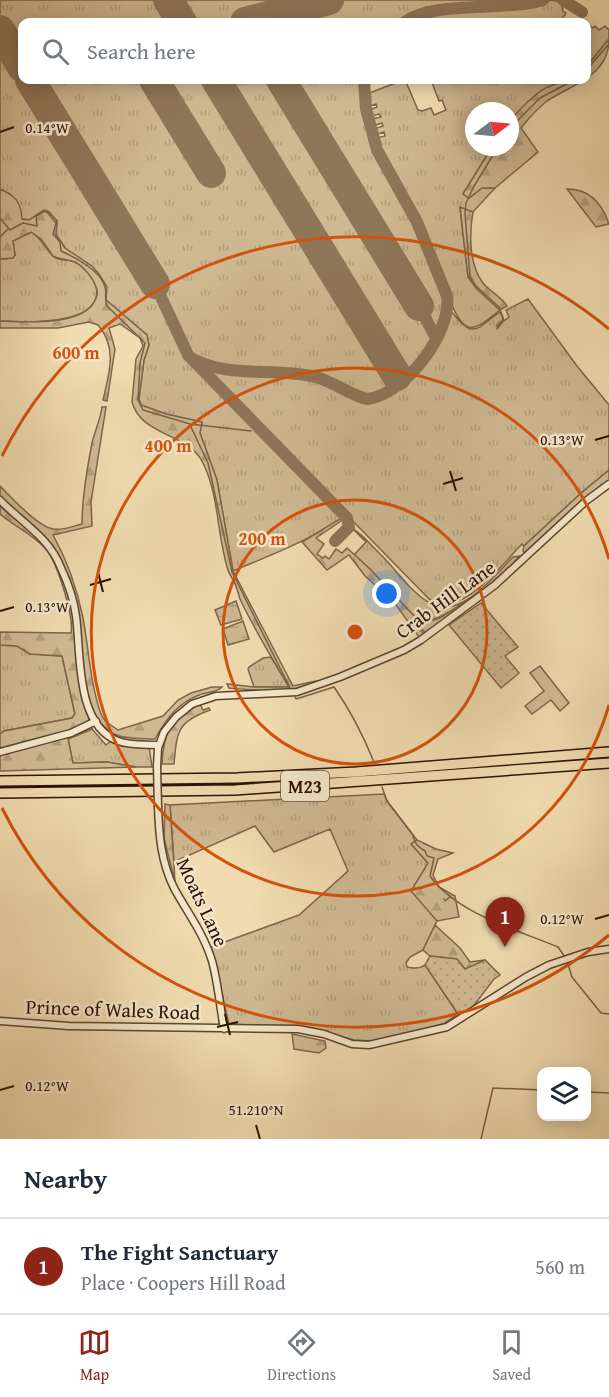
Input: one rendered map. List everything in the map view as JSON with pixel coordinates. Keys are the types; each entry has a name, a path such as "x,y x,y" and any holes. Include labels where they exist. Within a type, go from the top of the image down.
{"highway":[{"name":"M23","path":"0,781 237,778 356,772 609,752"},
{"name":"M23","path":"0,793 235,790 609,763"}],"street":[{"name":"Crab Hill Lane","path":"158,748 164,732 174,720 188,707 202,699 235,695 295,693 340,677 413,645 495,585 586,501 609,484"},
{"path":"0,500 47,543 55,553 62,569 76,616 78,653 84,690 96,721 103,731 118,741 158,748"},
{"path":"0,752 71,732 96,721"},
{"name":"Moats Lane","path":"158,748 159,838 166,867 175,888 200,932 212,961 225,1029"},
{"name":"Prince of Wales Road","path":"0,1021 69,1026 298,1029 324,1034 352,1044 369,1045 447,1027 526,977 571,957 609,949"}],"green space":[{"path":"0,0 526,0 426,7 406,18 18,18 18,51 0,21"},
{"path":"551,0 561,2 563,11 566,13 563,18 418,18 429,14 508,10 538,5"},
{"path":"595,26 599,30 605,26 609,30 609,39 591,61 591,27"},
{"path":"0,38 18,68 18,84 27,84 159,300 186,358 343,517 303,540 233,571 217,480 200,433 202,422 166,414 141,405 139,399 144,360 149,345 147,335 106,300 103,281 99,274 66,248 56,235 57,221 49,212 44,210 29,220 21,219 10,194 0,189"},
{"path":"609,39 603,62 591,74 591,61"},
{"path":"37,84 361,84 363,111 375,152 413,221 434,267 445,299 434,336 411,369 393,386 367,396 331,378 296,371 229,367 192,355 158,280"},
{"path":"393,84 407,84 418,110 431,108 434,115 446,110 442,100 439,101 433,84 557,84 536,95 519,112 519,102 465,102 465,156 486,156 463,194 469,198 482,188 495,188 473,212 460,208 468,277 477,289 500,310 485,322 468,327 458,317 426,234 379,147 376,138 385,136 384,132 375,135 374,129 383,126 382,123 373,126 371,119 381,117 379,114 370,117 369,110 377,107 376,104 368,107 367,94"},
{"path":"555,84 577,84 547,101 521,128 538,152 495,188 482,188 469,198 463,194 486,156 519,156 519,111 544,89"},
{"path":"0,189 16,200 22,219 29,220 44,210 49,212 57,221 56,235 65,248 92,266 99,274 107,287 106,300 147,335 149,345 144,360 139,399 141,405 166,414 202,422 200,433 217,480 233,571 293,686 316,681 286,690 229,688 227,684 289,687 251,621 228,571 212,488 203,463 187,446 145,422 137,413 132,402 136,359 143,346 140,338 120,324 109,328 115,349 107,401 103,400 110,352 104,334 98,325 89,322 58,328 0,328 0,321 50,321 75,316 93,304 97,289 82,267 75,262 53,256 41,239 31,232 13,241 15,255 13,258 0,259"},
{"path":"567,189 582,192 594,199 603,210 609,224 596,227"},
{"path":"460,207 473,212 471,239 475,267 483,283 507,306 500,310 477,289 468,277"},
{"path":"31,232 39,238 53,256 75,262 84,268 95,282 96,298 85,312 47,321 0,321 0,259 7,259 15,255 13,241"},
{"path":"528,299 609,405 609,470 524,546 522,544 480,587 455,602 442,603 429,599 210,375 211,370 214,370 313,380 336,387 360,400 373,402 395,393 409,381 437,342 450,312 465,326 475,329 500,312 503,319 496,327 509,317 506,310"},
{"path":"102,407 106,407 91,502 92,526 53,535 68,565 78,596 94,690 101,714 105,721 118,730 163,716 178,700 191,693 212,687 222,687 185,702 168,718 155,739 129,738 114,734 103,726 95,715 86,690 76,615 58,555 40,531 0,497 0,486 32,517 53,529 64,529 82,524 88,463"},
{"path":"609,470 609,481 572,509 524,553 524,546"},
{"path":"0,506 34,532 54,557 72,605 75,620 76,658 89,720 87,723 92,729 68,739 73,763 107,762 136,767 0,771 0,734 4,731 72,718 75,714 62,656 30,654 17,646 0,645 0,632 71,633 71,625 64,589 50,555 34,538 0,514"},
{"path":"343,517 344,519 316,538 324,544 317,554 329,559 336,549 342,553 347,548 418,620 426,621 441,617 475,596 425,633 421,631 424,634 419,637 394,602 365,576 349,555 327,570 302,542"},
{"path":"353,529 367,540 416,593 430,603 441,607 453,606 476,594 513,557 520,556 500,576 462,605 423,622 415,618 354,555 366,542"},
{"path":"236,601 242,619 221,625 215,610"},
{"path":"481,603 518,647 505,656 519,673 501,688 449,625"},
{"path":"243,621 249,639 228,645 223,629"},
{"path":"0,645 17,646 30,654 62,656 75,714 72,718 4,731 0,734"},
{"path":"271,657 289,687 254,687 249,667 263,658"},
{"path":"540,666 569,703 560,711 551,700 532,714 525,706 544,691 530,673"},
{"path":"200,704 203,710 209,708 210,710 199,714 185,724 176,743 174,764 162,764 164,743 171,727 182,715"},
{"path":"92,729 106,745 112,740 149,746 152,767 106,762 73,763 68,739"},
{"path":"384,794 417,840 411,844 428,863 412,891 437,921 423,950 410,957 406,963 407,967 416,968 425,965 458,1014 443,1024 378,1041 354,1040 309,1028 229,1024 211,947 299,915 348,871 330,829 274,852 255,826 174,862 170,805"},
{"path":"165,804 170,805 175,882 164,838"},
{"path":"417,840 436,849 453,853 438,859 433,875 439,887 455,896 459,917 437,921 411,891 428,863 411,844"},
{"path":"435,925 460,948 470,962 485,960 474,968 472,979 457,959 430,956 423,950"},
{"path":"430,956 457,959 465,969 485,960 500,975 494,979 472,1008 458,1014 425,965"},
{"path":"292,1034 325,1041 326,1048 319,1053 294,1049"}],"waterway":[{"path":"591,64 609,44"},
{"path":"519,119 540,98 566,84"},
{"path":"492,156 474,186 466,203 465,213 470,277 476,286 499,307 504,320 497,329"},
{"path":"0,218 10,230 23,223 37,226 36,216 47,212 56,223 53,234 60,242 61,251 86,265 98,275 105,287 107,306 145,343 140,363 138,400 143,410 190,424 251,431"},
{"path":"0,237 8,229"},
{"path":"190,425 208,463 232,572 291,690"},
{"path":"295,697 296,699 334,687 356,723 374,762"},
{"path":"382,787 387,801 413,835 414,840 427,856 434,858 430,876 441,889 488,919 558,947 565,957"},
{"path":"444,899 445,901 450,897"},
{"path":"567,961 572,977 601,1013 609,1014"},
{"path":"481,1139 493,1088 537,1090"},
{"path":"591,1092 609,1093"}],"taxiway":[{"path":"412,18 433,11 543,0"},
{"path":"563,0 582,12"},
{"path":"191,358 236,371 316,377 368,399 382,395 397,386 411,374 434,344 447,311 447,296 417,222 377,150 366,109 364,84"},
{"path":"155,284 188,355 347,518 349,527 335,541"},
{"path":"419,306 436,338"}],"runway":[{"path":"168,0 179,18"},
{"path":"260,18 329,0"},
{"path":"0,30 18,60"},
{"path":"32,84 155,284"},
{"path":"156,84 211,173"},
{"path":"218,84 397,376"},
{"path":"283,84 419,306"}],"place":[{"name":"The Fight Sanctuary","path":"505,947"}]}
